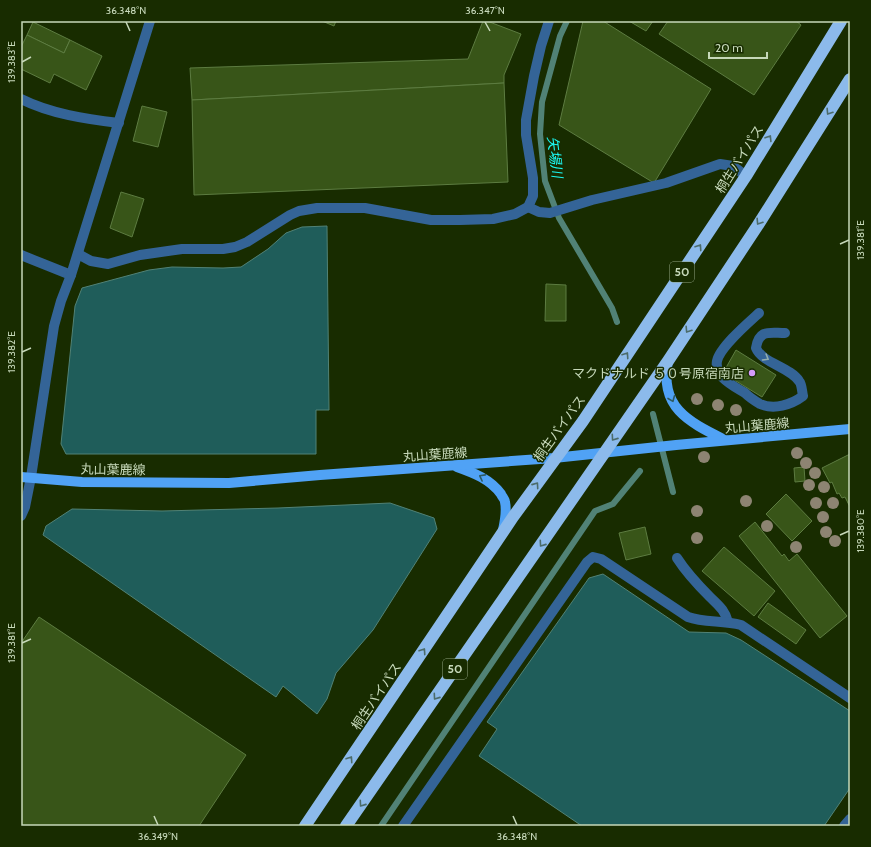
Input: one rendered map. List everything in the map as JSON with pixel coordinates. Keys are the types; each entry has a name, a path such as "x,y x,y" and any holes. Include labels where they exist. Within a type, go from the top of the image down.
{"highway":[{"name":"桐生バイパス","path":"305,826 554,458 587,414 746,176 841,21"},
{"name":"50","path":"346,826 668,361 758,224 850,79"}],"main road":[{"path":"668,361 666,370 667,385 674,405 687,420 725,440"},
{"name":"丸山葉鹿線","path":"21,477 82,482 229,483 603,454 647,448 850,428"},
{"path":"454,465 491,482 498,490 505,501 506,517 502,534"}],"street":[{"path":"21,516 25,507 32,477 54,326 61,301 78,254 150,21"},
{"path":"78,254 91,261 108,264 140,255 182,248 223,249 235,247 248,242 290,215 299,211 317,208 365,208 432,220 494,219 515,214 528,208 533,196 533,178 527,146 526,120 536,68 549,21"},
{"path":"21,99 66,115 119,123"},
{"path":"528,208 539,212 550,213 592,200 666,183 720,164 733,166 746,176"},
{"path":"21,255 71,275"},
{"path":"759,313 720,353 717,361 717,371 724,380 760,404 785,406 795,402 803,396 799,381 784,368 762,356 756,348 761,336 766,333 785,333"},
{"path":"403,826 587,562 593,557 600,559 688,617 696,620 728,622 740,625 850,698"},
{"path":"676,558 704,591 721,607 728,622"},
{"path":"844,826 850,819"}],"water":[{"path":"327,226 329,410 316,410 316,454 66,454 61,444 75,306 82,288 149,270 172,267 241,267 268,249 286,233 302,227"},
{"path":"390,503 434,518 437,529 373,630 336,673 327,699 317,714 283,686 276,697 43,535 46,526 72,509 162,511"},
{"path":"603,574 689,632 726,633 741,640 850,711 850,788 824,826 582,826 479,756 497,729 487,722 589,578"}],"building":[{"path":"322,21 336,21 334,26"},
{"path":"483,21 487,21 521,34 504,75 504,83 192,100 190,68 468,59"},
{"path":"583,21 603,21 711,89 654,183 559,125"},
{"path":"629,21 653,21 646,31"},
{"path":"668,21 796,21 801,25 754,95 659,34"},
{"path":"33,22 70,40 64,53 27,35"},
{"path":"27,35 64,53 70,40 102,56 86,90 54,74 50,83 21,69 21,47"},
{"path":"504,83 508,182 194,195 192,100"},
{"path":"142,106 167,112 158,147 133,141"},
{"path":"121,192 144,199 132,237 110,228"},
{"path":"546,284 566,285 566,321 545,321"},
{"path":"736,350 776,375 762,397 723,373"},
{"path":"850,454 850,507 845,497 842,498 839,493 837,494 832,482 830,483 822,468"},
{"path":"804,467 805,481 795,482 794,468"},
{"path":"786,494 812,521 792,541 766,514"},
{"path":"755,522 782,556 784,554 789,561 797,554 847,616 820,638 739,536"},
{"path":"645,527 651,554 626,560 619,533"},
{"path":"724,547 775,591 754,616 702,571"},
{"path":"768,603 806,630 796,644 758,617"},
{"path":"39,617 246,755 199,826 21,826 21,643"}],"waterway":[{"name":"矢場川","path":"567,21 560,36 542,102 540,134 545,181 559,218 612,308 617,322"},
{"path":"653,414 673,492"},
{"path":"381,826 595,511 613,504 640,471"}],"place":[{"name":"マクドナルド ５０号原宿南店","path":"752,373"}]}
